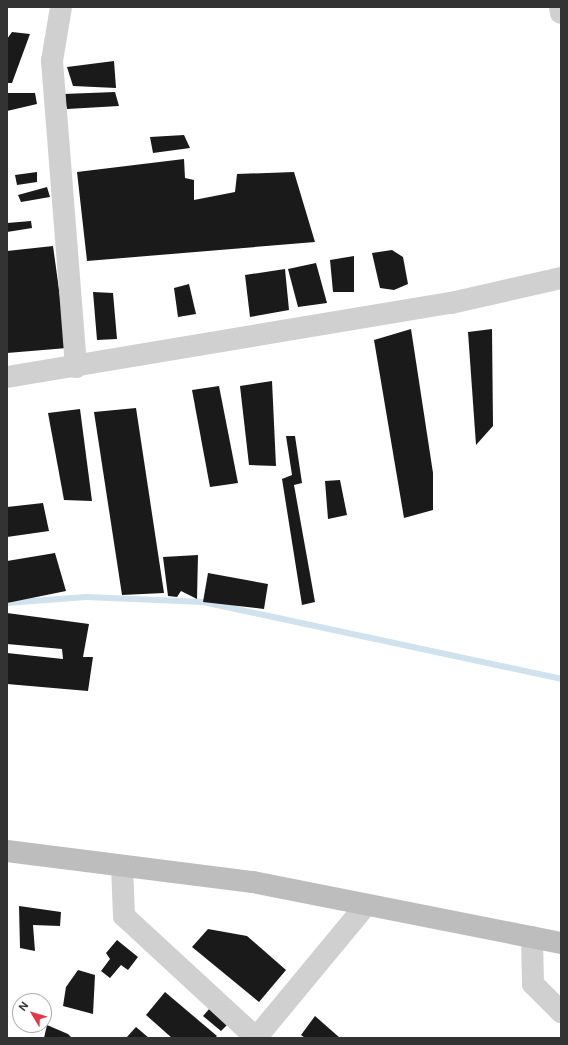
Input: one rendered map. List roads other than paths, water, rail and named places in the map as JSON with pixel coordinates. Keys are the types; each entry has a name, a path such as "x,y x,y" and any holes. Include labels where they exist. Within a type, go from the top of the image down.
{"street":[{"path":"61,7 52,61 76,367"},
{"path":"560,7 561,13"},
{"path":"7,377 76,367 451,303 561,278"},
{"path":"7,851 253,882 561,943"},
{"path":"122,866 124,916 256,1038 366,905"},
{"path":"532,937 533,984 561,1012"}],"waterway":[{"path":"7,603 86,597 203,602 561,679"}]}
